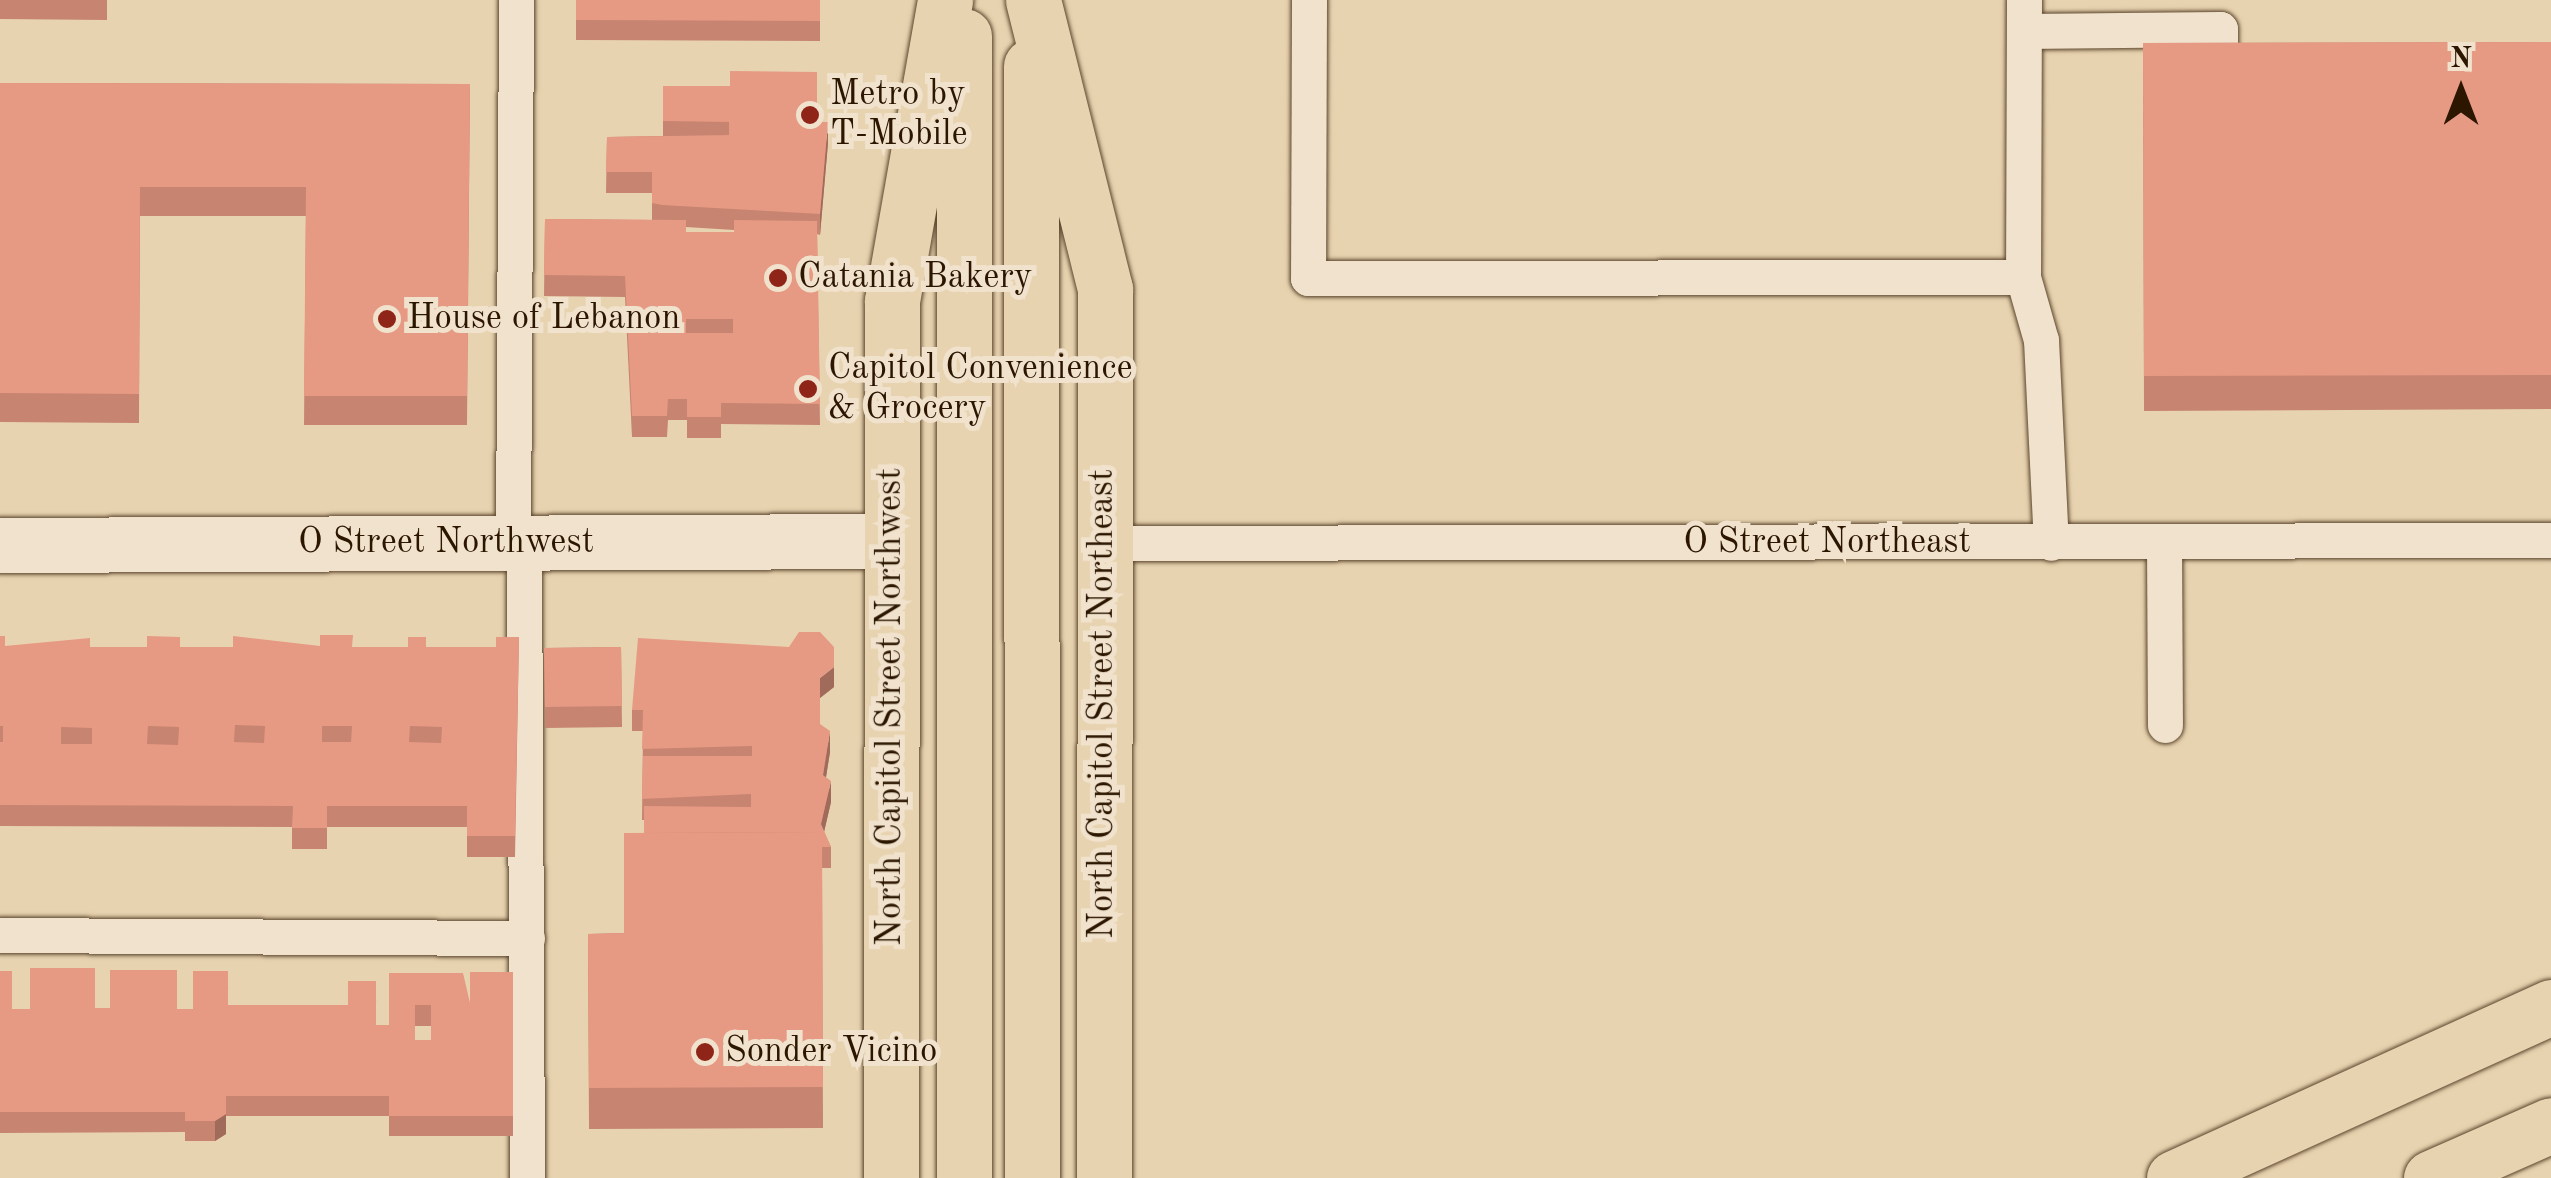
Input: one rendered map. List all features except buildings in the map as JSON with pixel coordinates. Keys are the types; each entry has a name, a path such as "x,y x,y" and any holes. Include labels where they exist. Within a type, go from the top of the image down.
{"main road":[{"name":"North Capitol Street Northwest","path":"890,1178 892,301 945,0"},
{"name":"North Capitol Street Northwest","path":"964,0 964,1178"},
{"name":"North Capitol Street Northeast","path":"1032,0 1105,289 1104,1178"},
{"name":"North Capitol Street Northeast","path":"1032,0 1032,1178"},
{"path":"2174,1178 2551,1007"},
{"path":"2431,1178 2551,1125"}],"street":[{"name":"O Street Northwest","path":"0,545 891,541"}],"lane":[{"path":"1309,0 1308,278 2023,277"},
{"path":"508,14 527,1178"},
{"path":"2051,543 2040,340 2023,277 2024,16 2220,30 2220,77"},
{"name":"O Street Northeast","path":"1103,543 2551,540"},
{"path":"2164,542 2165,725"},
{"path":"0,935 526,938"}],"place":[{"name":"Metro by T-Mobile","path":"810,115"},
{"name":"Catania Bakery","path":"778,278"},
{"name":"House of Lebanon","path":"387,319"},
{"name":"Capitol Convenience & Grocery","path":"808,389"},
{"name":"Sonder Vicino","path":"705,1052"}]}
